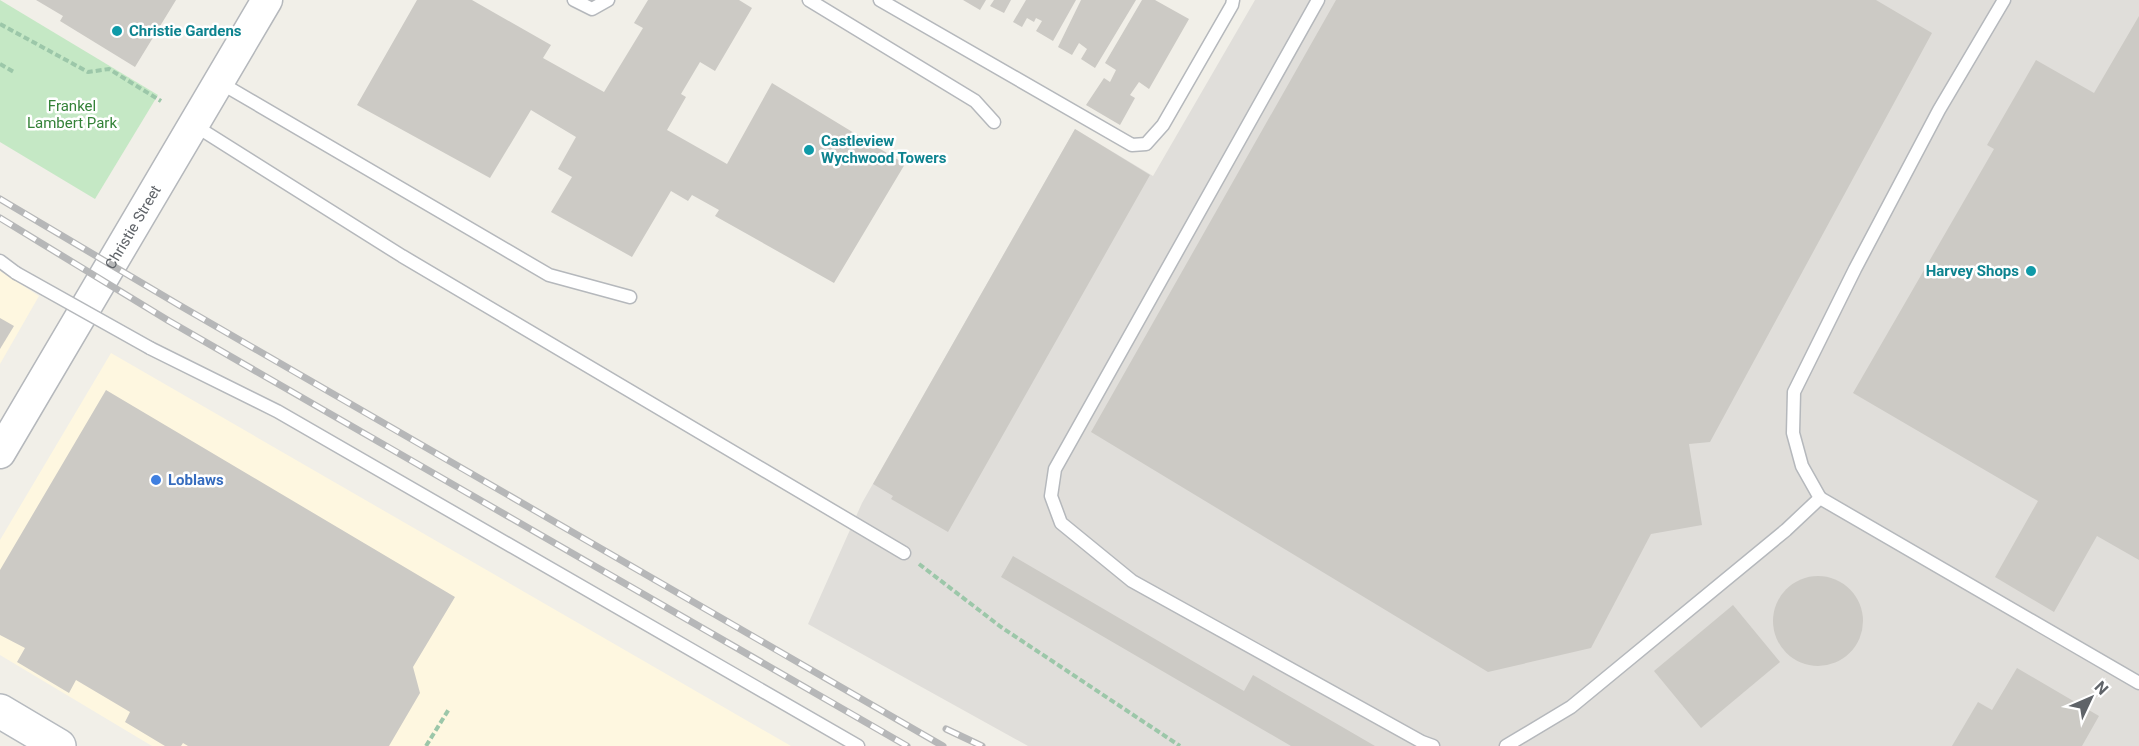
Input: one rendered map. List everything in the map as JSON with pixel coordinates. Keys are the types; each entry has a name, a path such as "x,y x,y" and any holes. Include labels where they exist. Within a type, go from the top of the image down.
{"main road":[{"path":"0,711 59,746"}],"street":[{"name":"Christie Street","path":"0,453 267,0"}],"lane":[{"path":"574,0 592,9 608,0"},
{"path":"809,0 975,101 994,122"},
{"path":"880,0 1132,145 1146,144 1163,125 1233,0"},
{"path":"1318,0 1055,469 1051,496 1061,523 1132,581 1412,737 1433,746"},
{"path":"2004,0 1939,110 1855,269 1794,392 1793,433 1802,465 1820,498 2139,683"},
{"path":"218,81 549,275 630,297"},
{"path":"193,124 402,256 904,553"},
{"path":"0,261 15,273 150,348 277,411 858,746"},
{"path":"1506,746 1571,707 1786,530 1820,498"}],"path":[{"path":"0,24 88,72 109,69 161,101"},
{"path":"0,64 14,72"},
{"path":"904,553 1001,627 1180,746"},
{"path":"426,746 449,709"}],"shaded area":[{"path":"1255,0 2139,0 2139,746 1028,746 808,624 862,503 1075,129 1153,176"},
{"path":"0,271 39,296 0,364"},
{"name":"Loblaws","path":"111,353 791,746 152,746 0,655 0,540"}],"green space":[{"name":"Frankel Lambert Park","path":"0,0 158,95 95,199 0,142"}],"building":[{"name":"Christie Gardens","path":"36,0 176,0 135,67 60,21 63,16"},
{"name":"Castleview Wychwood Towers","path":"417,0 472,0 551,45 543,58 604,92 643,28 634,23 648,0 739,0 752,8 715,71 700,62 681,94 686,97 667,130 727,164 772,83 905,164 834,283 715,216 719,210 692,195 688,201 671,191 632,257 551,212 572,177 558,169 576,137 531,110 490,178 357,105"},
{"path":"963,0 986,0 980,10"},
{"path":"994,0 1011,0 1004,13 990,6"},
{"path":"1026,0 1076,0 1053,41 1036,31 1042,21 1036,18 1034,22 1027,18 1022,27 1013,22"},
{"path":"1081,0 1136,0 1095,68 1081,59 1087,49 1079,43 1072,55 1058,47"},
{"path":"1142,0 1155,0 1189,19 1149,89 1139,82 1130,95 1135,98 1120,125 1086,105 1104,78 1110,82 1116,70 1105,63"},
{"path":"1336,0 1876,0 1932,33 1710,442 1689,444 1702,525 1651,534 1591,648 1488,672 1091,432"},
{"name":"Harvey Shops","path":"2139,16 2139,560 2097,536 2054,612 1995,577 2038,501 1853,393 1994,149 1987,145 2036,60 2094,93"},
{"path":"1075,129 1150,175 948,532 891,499 893,496 873,484"},
{"path":"0,318 14,326 0,349"},
{"name":"Loblaws","path":"106,390 455,597 413,667 420,693 389,746 188,746 183,743 181,746 165,746 125,722 130,712 76,680 69,693 17,662 25,648 0,635 0,570"},
{"path":"1013,556 1244,691 1253,675 1375,746 1291,746 1001,577"},
{"path":"1818,576 1835,580 1850,589 1859,604 1863,621 1859,638 1850,653 1835,662 1818,666 1801,662 1786,653 1777,638 1773,621 1777,604 1786,589 1801,580"},
{"path":"1733,605 1780,662 1701,728 1654,671"},
{"path":"2017,668 2099,716 2082,746 1952,746 1978,702 1992,710"}],"railway":[{"path":"0,199 179,305 943,746"},
{"path":"0,218 169,321 907,746"},
{"path":"946,729 982,746"}],"place":[{"name":"Christie Gardens","path":"117,31"},
{"name":"Castleview Wychwood Towers","path":"809,150"},
{"name":"Harvey Shops","path":"2031,271"},
{"name":"Loblaws","path":"156,480"}]}
